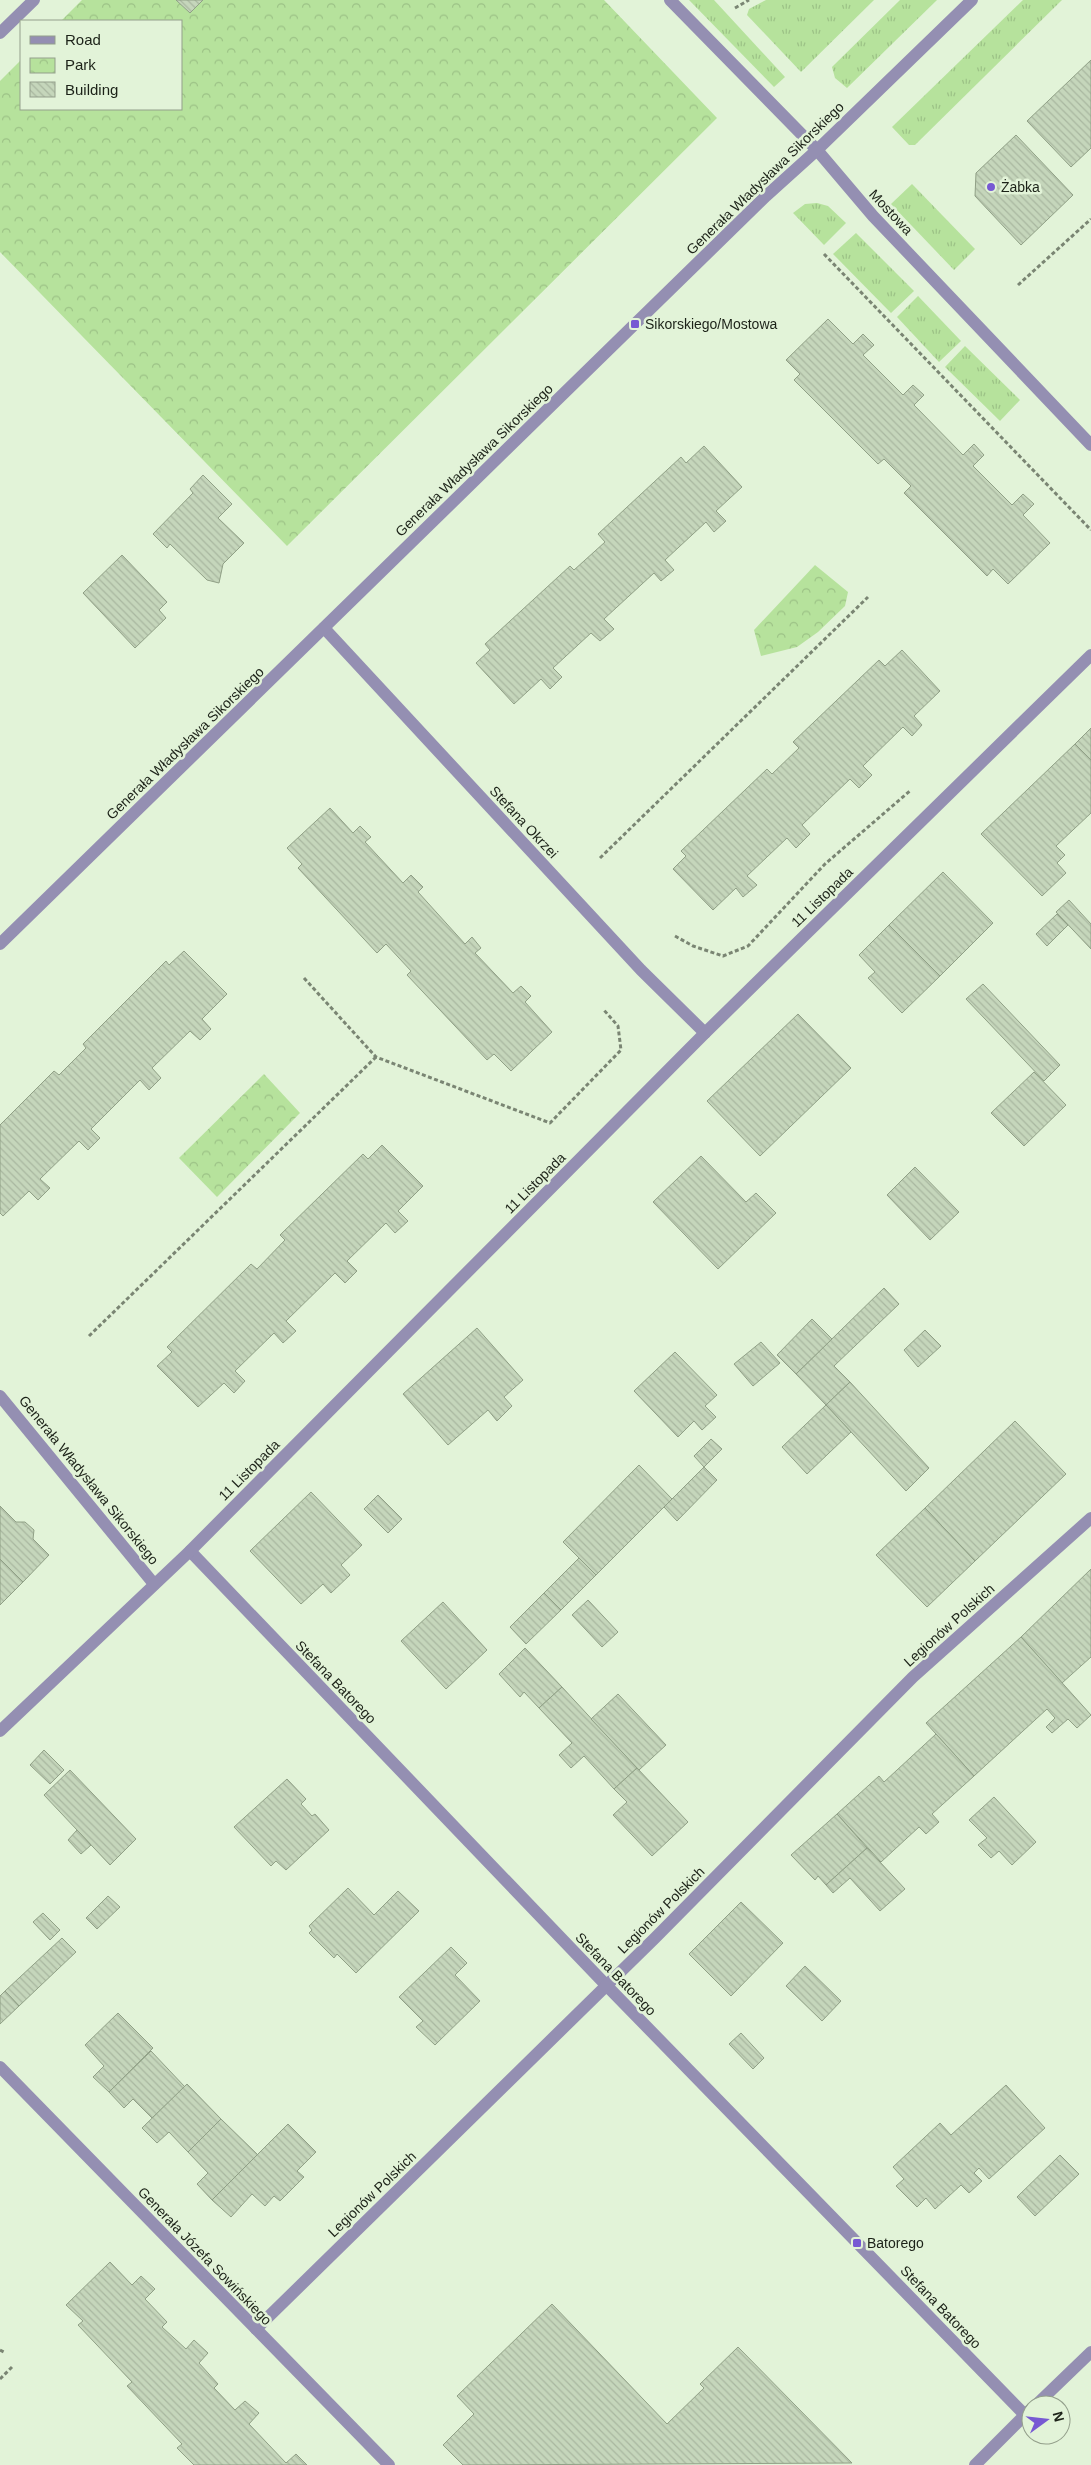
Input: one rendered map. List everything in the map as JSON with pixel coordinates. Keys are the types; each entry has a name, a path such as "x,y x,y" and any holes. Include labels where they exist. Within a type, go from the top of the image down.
{"street":[{"path":"0,33 34,0"},
{"name":"Mostowa","path":"670,0 817,150 873,216 1091,445"},
{"name":"Generała Władysława Sikorskiego","path":"0,944 759,202 817,150 972,0"},
{"name":"Stefana Okrzei","path":"324,628 641,970 705,1033"},
{"name":"11 Listopada","path":"0,1732 190,1550 705,1033 1091,655"},
{"name":"Generała Władysława Sikorskiego","path":"0,1396 154,1584"},
{"name":"Legionów Polskich","path":"256,2328 606,1985 913,1677 1091,1518"},
{"name":"Stefana Batorego","path":"190,1550 606,1985 1021,2405"},
{"name":"Generała Józefa Sowińskiego","path":"0,2067 389,2465"},
{"path":"1046,2395 1091,2352"},
{"path":"975,2465 1021,2419"}],"path":[{"path":"735,8 749,0"},
{"path":"1018,285 1091,219"},
{"path":"824,254 1091,530"},
{"path":"600,858 868,597"},
{"path":"676,936 693,946 723,956 748,946 825,864 913,788"},
{"path":"304,978 376,1057 550,1122 621,1050 618,1026 603,1009"},
{"path":"89,1336 376,1057"},
{"path":"0,2350 4,2352"},
{"path":"0,2380 12,2367"}],"green space":[{"path":"82,0 604,0 717,118 287,546 0,252 0,81 20,61 20,110 182,110 182,20 62,20"},
{"path":"689,0 714,0 785,77 774,87"},
{"path":"766,0 874,0 801,72 747,15 749,9"},
{"path":"900,0 937,0 847,88 835,78 832,67"},
{"path":"1023,0 1062,0 915,145 909,145 892,127"},
{"path":"912,184 975,249 954,270 891,204"},
{"path":"817,203 828,206 846,223 824,245 793,213 805,204"},
{"path":"856,233 914,291 891,313 833,254"},
{"path":"918,296 961,341 939,362 897,317"},
{"path":"965,346 1020,400 1000,421 945,367"},
{"path":"815,565 848,592 845,606 818,632 797,647 761,656 754,630"},
{"path":"264,1074 300,1113 217,1197 179,1158"}],"building":[{"path":"176,0 203,0 190,13"},
{"path":"1091,60 1091,148 1071,167 1027,121"},
{"path":"1016,135 1073,195 1021,245 975,196 976,173"},
{"path":"828,319 853,344 863,334 874,345 863,355 903,395 913,385 924,395 914,405 963,455 974,444 984,455 973,466 1012,505 1023,494 1034,504 1023,515 1050,543 1008,584 993,569 987,576 904,493 911,486 884,459 878,464 794,380 800,374 786,360"},
{"path":"704,446 742,487 716,511 726,521 714,532 706,522 665,560 674,570 661,581 654,573 604,619 614,629 600,641 591,633 553,668 562,677 550,689 541,679 514,704 476,663 490,650 485,644 570,566 574,570 605,542 598,534 681,457 686,463"},
{"path":"203,475 232,504 218,518 244,543 223,564 219,583 207,580 170,544 167,548 153,534 193,493 190,489"},
{"path":"122,555 167,602 159,610 166,618 135,648 83,593"},
{"path":"902,650 940,691 914,716 922,725 912,736 903,727 863,766 872,775 859,788 850,779 802,825 810,834 796,848 787,838 747,876 757,885 743,897 736,888 713,910 673,869 686,856 681,851 767,769 772,774 799,748 793,742 879,660 885,666"},
{"path":"1091,728 1091,760 1075,744"},
{"path":"1075,744 1091,760 1091,813 1056,846 1065,855 1057,863 1066,873 1042,896 981,834"},
{"path":"330,808 353,833 360,826 371,837 365,842 403,883 411,875 423,887 418,892 465,944 472,937 481,948 475,953 513,993 521,986 531,996 525,1002 552,1032 511,1071 494,1054 487,1060 407,975 411,971 386,944 377,953 298,868 302,864 287,848"},
{"path":"943,872 993,923 940,976 889,925"},
{"path":"1069,900 1091,924 1091,949 1056,912"},
{"path":"1057,914 1068,925 1047,946 1036,934"},
{"path":"889,925 940,976 902,1013 868,978 875,972 859,955"},
{"path":"184,951 227,994 202,1019 211,1029 200,1040 190,1031 152,1068 161,1078 149,1090 140,1080 91,1129 100,1138 88,1150 79,1141 40,1179 50,1188 38,1200 29,1191 3,1216 0,1213 0,1125 54,1071 59,1075 86,1048 83,1044 166,961 169,965"},
{"path":"983,984 1060,1065 1044,1081 966,999"},
{"path":"798,1014 851,1068 760,1156 707,1101"},
{"path":"1034,1072 1066,1105 1024,1146 991,1113"},
{"path":"382,1145 423,1186 398,1211 408,1221 395,1233 386,1223 347,1261 357,1271 345,1283 335,1273 286,1321 296,1331 283,1343 274,1333 235,1371 245,1381 234,1393 224,1383 198,1407 157,1366 172,1352 167,1347 251,1264 257,1269 285,1240 280,1235 363,1154 368,1159"},
{"path":"701,1156 746,1202 756,1193 776,1213 718,1269 653,1202"},
{"path":"915,1167 959,1212 930,1240 887,1195"},
{"path":"884,1288 899,1304 834,1366 850,1382 826,1405 796,1374"},
{"path":"812,1319 832,1339 796,1374 777,1355"},
{"path":"477,1328 523,1380 504,1397 512,1406 497,1421 488,1410 448,1445 403,1394"},
{"path":"925,1330 941,1346 918,1367 904,1350"},
{"path":"761,1342 780,1363 753,1386 734,1364"},
{"path":"675,1352 717,1395 705,1406 716,1417 702,1430 694,1421 678,1437 634,1391"},
{"path":"850,1382 929,1468 906,1491 826,1405"},
{"path":"826,1405 851,1432 807,1474 782,1447"},
{"path":"1015,1421 1066,1474 975,1561 925,1508"},
{"path":"711,1439 722,1449 704,1467 694,1456"},
{"path":"639,1465 672,1499 596,1575 563,1542"},
{"path":"704,1467 717,1480 677,1521 664,1507"},
{"path":"311,1492 362,1545 341,1565 350,1575 331,1593 323,1584 301,1604 250,1551"},
{"path":"378,1495 402,1519 388,1533 364,1509"},
{"path":"0,1506 16,1522 25,1522 34,1530 33,1539 49,1555 23,1582 0,1559"},
{"path":"925,1508 975,1561 927,1607 876,1555"},
{"path":"579,1558 596,1575 561,1610 544,1593"},
{"path":"0,1559 23,1582 0,1605"},
{"path":"1091,1569 1091,1657 1062,1683 1021,1637"},
{"path":"544,1593 561,1610 526,1644 510,1627"},
{"path":"588,1600 618,1632 602,1647 572,1615"},
{"path":"443,1602 487,1650 446,1689 401,1641"},
{"path":"1021,1637 1091,1715 1077,1728 1068,1719 1052,1733 1046,1727 1055,1718 1047,1709 974,1776 926,1723"},
{"path":"525,1648 562,1687 539,1708 524,1692 520,1697 499,1674"},
{"path":"562,1687 637,1768 614,1789 584,1756 571,1768 559,1755 572,1743 539,1708"},
{"path":"618,1694 666,1745 639,1770 591,1719"},
{"path":"936,1734 974,1776 932,1814 939,1822 926,1834 919,1827 881,1862 837,1814 879,1776 884,1782"},
{"path":"44,1750 64,1770 50,1784 30,1765"},
{"path":"637,1768 688,1822 652,1856 613,1815 627,1802 614,1789"},
{"path":"70,1770 136,1839 110,1865 44,1795"},
{"path":"287,1779 306,1799 301,1804 312,1816 315,1814 329,1830 286,1870 276,1861 271,1866 234,1827"},
{"path":"994,1797 1036,1842 1012,1865 999,1851 991,1858 978,1845 987,1838 969,1820"},
{"path":"837,1814 867,1848 826,1885 818,1876 815,1880 791,1855"},
{"path":"77,1830 91,1845 81,1854 68,1840"},
{"path":"867,1848 905,1889 880,1911 850,1878 833,1893 826,1885"},
{"path":"348,1888 374,1915 398,1891 419,1911 356,1973 337,1954 334,1958 309,1933 312,1930 309,1926"},
{"path":"108,1896 120,1907 97,1929 86,1918"},
{"path":"741,1902 783,1943 731,1996 689,1954"},
{"path":"43,1913 60,1930 50,1940 33,1922"},
{"path":"62,1938 76,1952 19,2006 5,1991"},
{"path":"451,1947 467,1963 455,1975 480,2001 435,2045 416,2027 423,2021 399,1997"},
{"path":"805,1966 841,2001 822,2021 786,1986"},
{"path":"5,1991 19,2006 0,2024 0,1996"},
{"path":"118,2013 153,2048 109,2092 93,2077 104,2066 85,2045"},
{"path":"741,2033 764,2058 753,2069 729,2044"},
{"path":"151,2051 185,2087 152,2118 133,2099 124,2108 109,2092"},
{"path":"187,2084 221,2119 188,2152 169,2132 157,2143 142,2128"},
{"path":"1006,2085 1045,2128 989,2179 979,2168 974,2173 982,2181 969,2193 961,2185 935,2209 926,2198 917,2207 896,2186 904,2179 893,2167 940,2123 951,2135"},
{"path":"221,2119 258,2155 212,2200 197,2184 208,2173 188,2152"},
{"path":"288,2124 316,2152 297,2171 304,2177 280,2201 274,2196 265,2206 252,2194 231,2217 212,2200"},
{"path":"1060,2155 1079,2174 1035,2216 1017,2197"},
{"path":"110,2262 132,2285 141,2276 155,2289 145,2299 167,2322 162,2327 186,2349 194,2340 208,2353 199,2363 218,2384 214,2388 235,2410 245,2401 259,2413 249,2424 286,2463 296,2454 307,2465 194,2465 177,2448 182,2444 127,2386 132,2382 78,2325 83,2321 66,2305"},
{"path":"552,2304 667,2424 704,2388 700,2384 738,2347 852,2463 463,2465 443,2445 474,2414 457,2396"}],"place":[{"name":"Żabka","path":"991,187"},
{"name":"Sikorskiego/Mostowa","path":"635,324"},
{"name":"Batorego","path":"857,2243"}]}
